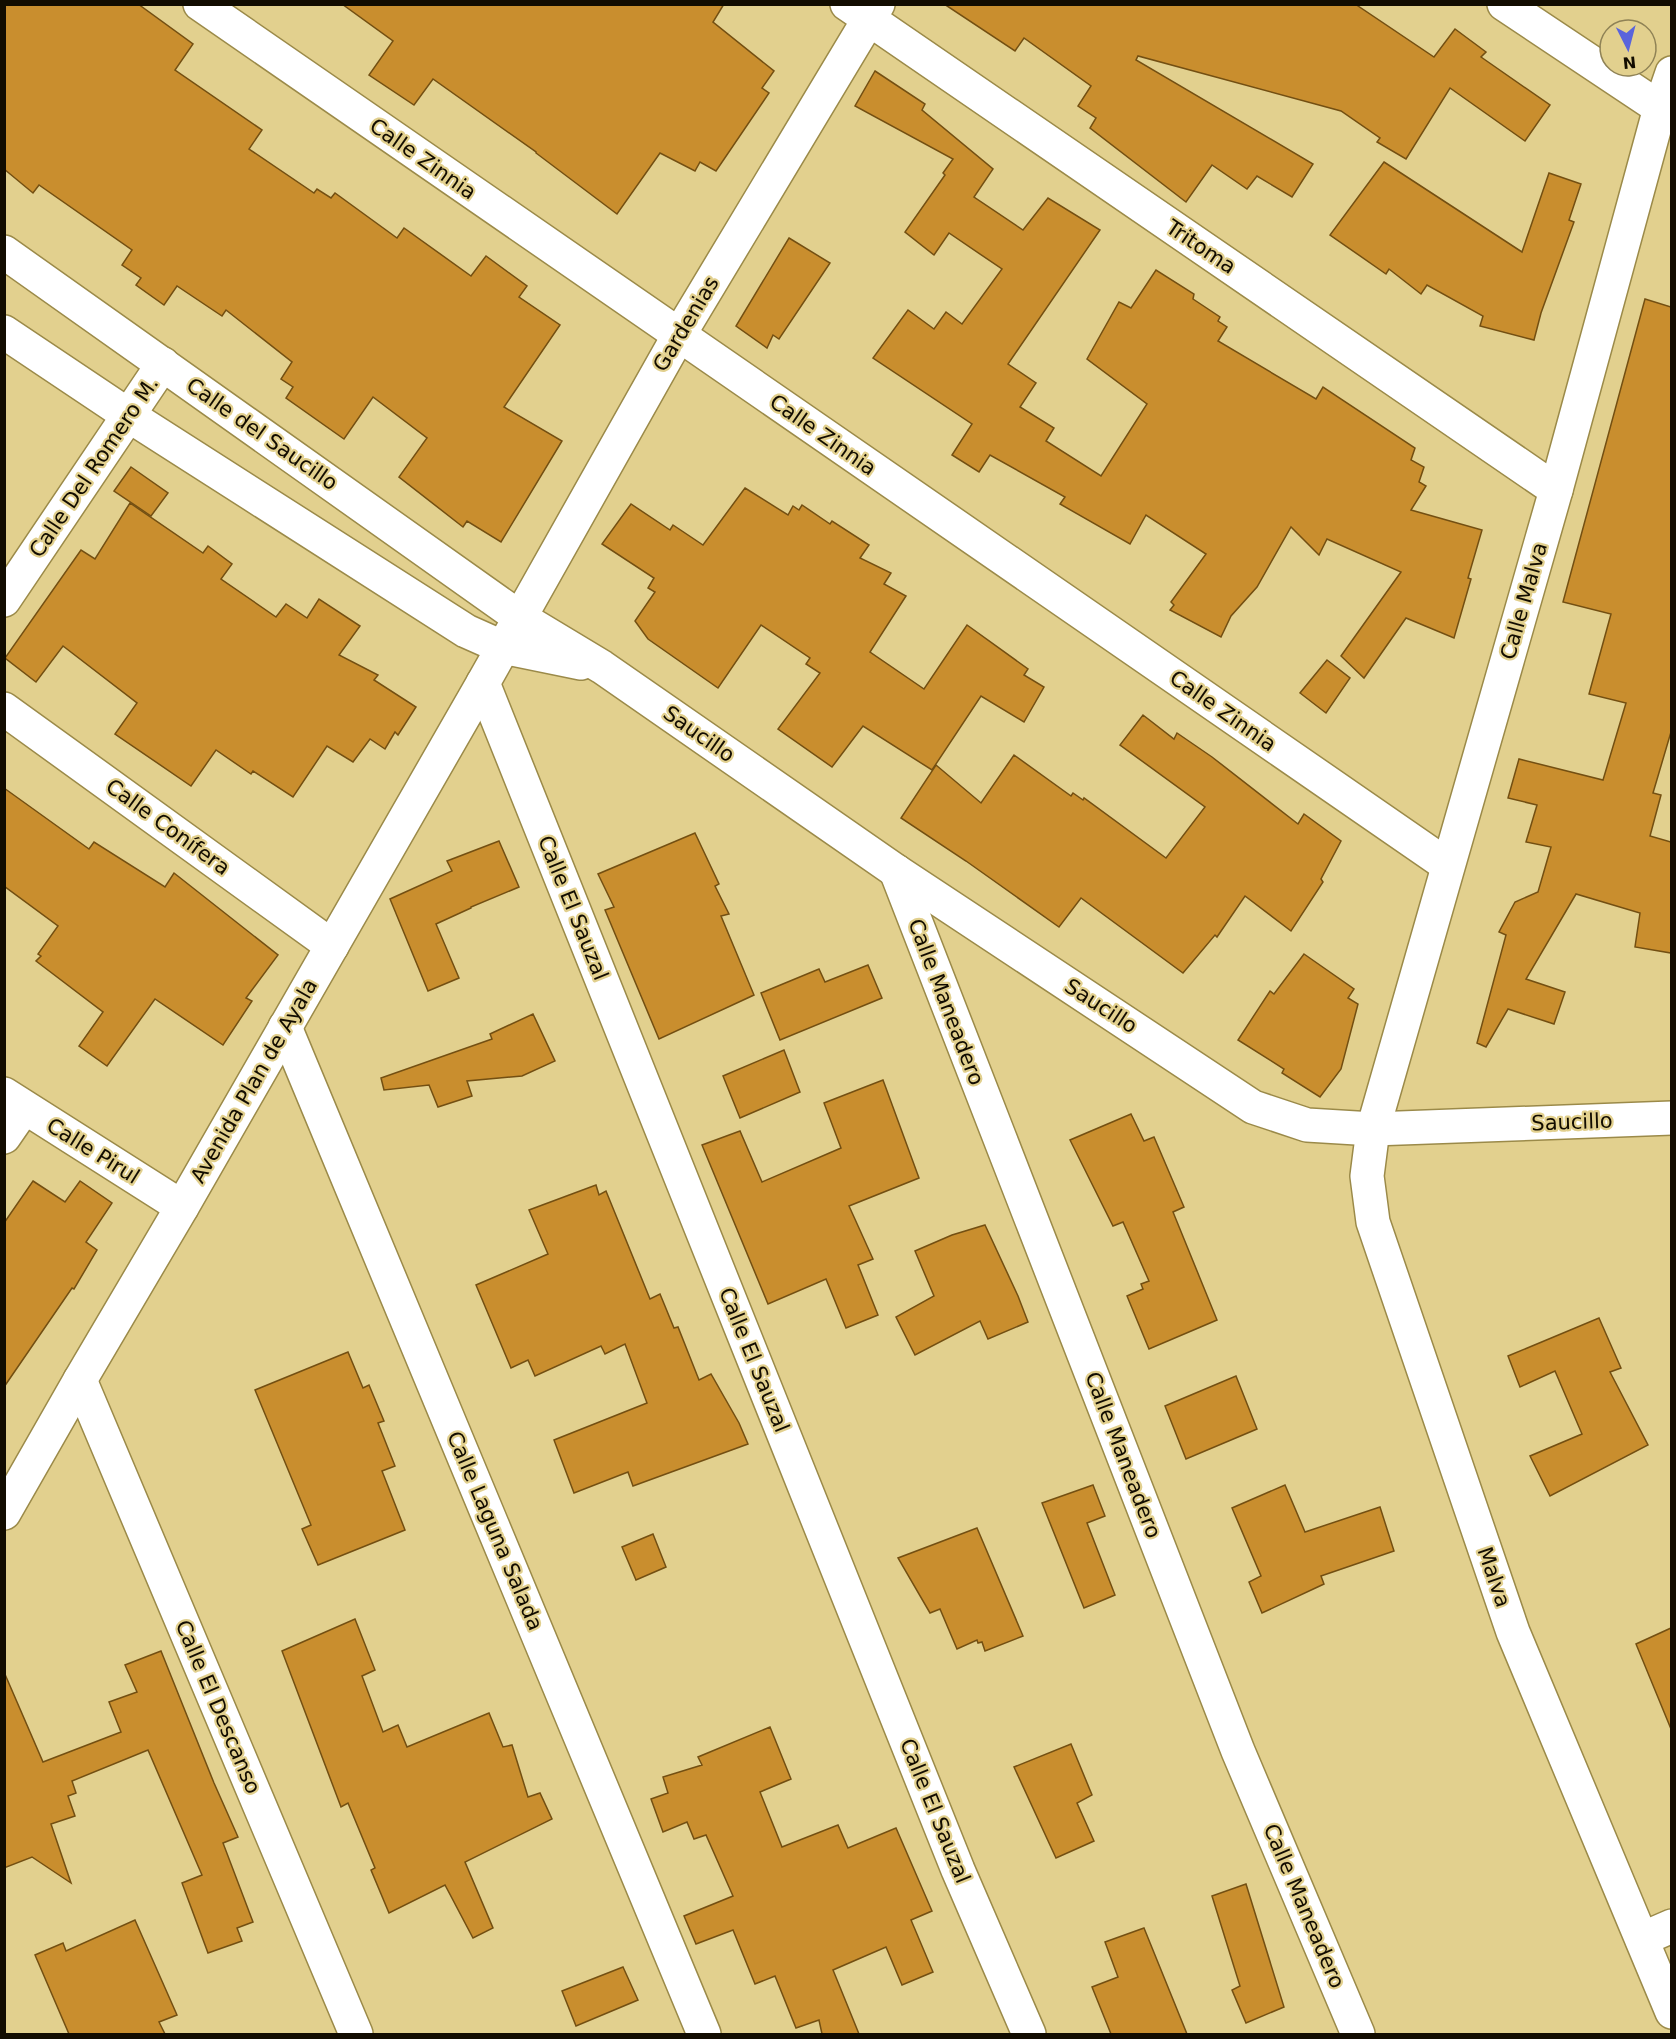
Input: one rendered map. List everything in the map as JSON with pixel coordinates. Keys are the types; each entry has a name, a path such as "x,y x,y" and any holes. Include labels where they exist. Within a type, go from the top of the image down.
{"street":[{"name":"Calle Zinnia","path":"200,4 1447,865"},
{"path":"1504,4 1666,112"},
{"name":"Gardenias","path":"502,647 865,10"},
{"name":"Tritoma","path":"865,10 1556,490"},
{"name":"Calle Malva","path":"1373,1129 1447,865 1666,112 1671,73"},
{"name":"Calle del Saucillo","path":"4,252 519,617"},
{"path":"4,332 128,416 466,631 502,647"},
{"name":"Calle Del Romero M.","path":"4,600 163,364"},
{"name":"Saucillo","path":"519,617 602,667 896,871 1253,1107 1307,1125 1373,1129 1671,1118"},
{"name":"Saucillo","path":"502,647 602,667"},
{"name":"Avenida Plan de Ayala","path":"4,1513 502,647"},
{"name":"Calle El Sauzal","path":"483,683 953,1858 1029,2034"},
{"name":"Calle Conífera","path":"4,709 332,946"},
{"name":"Calle Maneadero","path":"896,871 1238,1751 1358,2034"},
{"name":"Calle Laguna Salada","path":"285,1027 705,2034"},
{"path":"4,1137 14,1101"},
{"name":"Calle Pirul","path":"14,1101 182,1207"},
{"name":"Malva","path":"1373,1129 1367,1176 1373,1222 1513,1632 1671,2012"},
{"name":"Calle El Descanso","path":"80,1380 356,2034"},
{"path":"1642,1939 1671,1926"}],"building":[{"path":"4,4 138,4 193,44 175,70 262,130 249,149 314,193 317,189 331,198 335,193 397,238 404,228 471,276 486,256 527,286 519,297 560,325 504,407 562,441 501,542 467,521 463,527 399,477 427,438 373,397 344,439 286,398 293,387 281,379 292,362 226,310 222,316 177,286 164,305 136,285 141,278 122,265 132,250 39,185 33,193 4,169"},
{"path":"342,4 724,4 713,22 774,71 762,88 769,93 716,171 700,162 695,171 660,153 617,214 536,152 433,79 414,105 369,75 393,41"},
{"path":"944,4 1355,4 1434,57 1455,29 1486,52 1481,57 1550,105 1525,141 1450,88 1406,159 1377,142 1380,138 1341,111 1138,56 1136,60 1313,164 1292,197 1257,176 1247,189 1212,165 1186,202 1090,128 1096,118 1078,106 1091,86 1024,38 1015,51"},
{"path":"875,71 925,104 922,110 993,169 974,197 1023,230 1048,198 1100,230 1008,364 1036,383 1020,407 1054,428 1046,441 1101,476 1147,404 1087,359 1119,302 1131,308 1156,270 1194,294 1193,299 1220,317 1218,321 1227,327 1218,341 1316,399 1323,387 1415,448 1411,460 1424,467 1419,482 1426,486 1411,510 1482,530 1454,638 1406,618 1364,678 1341,656 1401,572 1327,539 1319,555 1291,527 1257,587 1231,616 1221,637 1170,610 1174,605 1171,602 1206,554 1146,515 1130,544 1060,504 1065,497 990,455 979,472 952,455 972,424 873,358 908,310 934,329 946,312 962,324 1002,269 949,233 934,255 905,232 945,175 943,173 953,159 855,106"},
{"path":"1384,162 1522,252 1549,173 1581,184 1569,220 1574,222 1541,313 1534,340 1480,326 1483,316 1427,285 1421,294 1389,269 1386,274 1330,235"},
{"path":"789,238 830,263 779,339 773,335 767,348 736,326"},
{"path":"1645,299 1671,307 1671,732 1653,793 1661,795 1650,836 1671,842 1671,953 1635,947 1640,913 1576,894 1526,979 1565,992 1554,1024 1508,1009 1486,1047 1477,1043 1506,935 1499,932 1515,902 1538,892 1551,847 1526,842 1537,805 1508,798 1519,759 1603,780 1626,703 1589,694 1611,614 1563,602"},
{"path":"131,467 168,493 151,516 114,491"},
{"path":"745,488 788,515 793,506 799,510 802,505 830,524 832,521 869,545 860,558 891,573 884,584 906,596 870,652 924,689 967,625 1028,669 1024,675 1044,687 1024,722 981,696 932,770 863,726 832,767 778,729 820,673 806,664 810,658 761,625 718,688 648,639 635,621 655,592 648,588 654,578 602,544 631,504 670,530 673,525 703,545"},
{"path":"130,503 203,553 208,546 232,564 221,579 276,617 286,604 307,618 319,599 360,626 339,655 378,675 374,680 416,707 398,735 395,732 385,749 370,739 353,762 327,746 293,797 253,771 251,774 216,750 191,786 115,734 137,703 63,646 36,682 5,658 81,550 95,559"},
{"path":"1327,660 1350,678 1326,713 1300,693"},
{"path":"1143,715 1174,739 1177,733 1212,757 1298,824 1304,814 1341,841 1321,879 1323,882 1291,931 1245,896 1217,937 1215,935 1183,973 1081,898 1059,927 901,818 936,765 981,803 1014,755 1071,796 1073,793 1083,800 1084,798 1166,858 1205,807 1120,745"},
{"path":"4,788 89,849 94,842 165,887 174,873 278,955 246,998 252,1001 223,1045 155,999 107,1066 79,1046 103,1012 36,961 41,956 38,954 58,926 4,886"},
{"path":"695,833 719,884 715,886 729,914 721,916 754,995 659,1039 605,910 614,907 598,874"},
{"path":"499,841 519,887 436,924 459,978 428,991 390,899 452,871 447,861"},
{"path":"1304,954 1354,989 1348,998 1358,1004 1341,1069 1320,1097 1282,1073 1284,1069 1238,1040 1270,991 1274,994"},
{"path":"868,965 882,998 780,1040 761,993 819,969 825,982"},
{"path":"533,1014 555,1061 522,1076 467,1081 472,1096 438,1107 429,1085 384,1090 381,1078 492,1039 490,1034"},
{"path":"784,1050 800,1092 740,1118 723,1076"},
{"path":"883,1080 919,1178 849,1206 873,1259 858,1265 878,1315 846,1328 826,1279 768,1304 702,1145 740,1131 762,1182 841,1148 824,1103"},
{"path":"1131,1114 1144,1141 1154,1137 1184,1207 1173,1212 1217,1320 1149,1349 1127,1296 1143,1289 1141,1284 1149,1281 1123,1222 1113,1226 1070,1140"},
{"path":"33,1181 65,1202 80,1181 112,1203 86,1242 97,1250 74,1289 72,1288 4,1387 4,1223"},
{"path":"596,1185 599,1195 606,1191 650,1299 660,1294 674,1328 678,1327 699,1380 711,1374 739,1423 748,1444 633,1486 628,1472 574,1493 554,1440 647,1403 625,1344 605,1354 601,1346 535,1376 528,1360 511,1368 476,1285 548,1254 529,1210"},
{"path":"985,1225 1028,1322 988,1339 980,1321 915,1355 896,1317 934,1296 915,1251 952,1235"},
{"path":"1599,1318 1621,1368 1610,1372 1648,1445 1550,1496 1530,1456 1582,1434 1555,1371 1520,1387 1508,1356"},
{"path":"348,1352 363,1388 369,1385 384,1421 378,1423 395,1466 382,1471 405,1530 318,1565 302,1529 311,1525 255,1390"},
{"path":"1236,1376 1257,1429 1186,1459 1165,1406"},
{"path":"1093,1485 1105,1516 1087,1523 1115,1595 1084,1608 1042,1503"},
{"path":"1285,1485 1305,1532 1380,1507 1394,1551 1321,1576 1324,1584 1262,1613 1249,1582 1261,1576 1232,1508"},
{"path":"977,1528 1023,1636 985,1651 982,1642 978,1643 977,1640 957,1649 940,1609 930,1613 898,1558"},
{"path":"653,1534 666,1567 636,1580 622,1547"},
{"path":"355,1619 375,1670 362,1676 383,1732 398,1725 407,1747 489,1713 503,1747 512,1745 528,1797 540,1793 552,1819 465,1862 493,1928 473,1938 445,1885 389,1913 371,1870 375,1868 348,1803 341,1807 282,1651"},
{"path":"1671,1628 1671,1729 1636,1644"},
{"path":"161,1651 238,1837 223,1843 253,1922 237,1928 242,1941 208,1953 182,1883 202,1875 148,1750 72,1781 76,1793 68,1796 75,1816 51,1824 71,1883 32,1857 4,1868 4,1672 43,1762 121,1732 109,1702 137,1692 125,1665"},
{"path":"770,1727 791,1779 760,1792 782,1847 838,1825 848,1848 896,1828 932,1911 911,1920 933,1972 902,1985 886,1947 833,1970 859,2034 822,2034 819,2020 796,2028 775,1976 755,1984 733,1930 696,1944 684,1916 733,1896 706,1835 694,1839 687,1822 663,1832 651,1799 668,1793 663,1777 702,1765 698,1757"},
{"path":"1071,1744 1092,1795 1077,1803 1094,1841 1056,1858 1014,1767"},
{"path":"1246,1884 1284,2007 1246,2023 1232,1990 1240,1986 1212,1896"},
{"path":"135,1920 177,2015 159,2022 165,2034 69,2034 35,1955 63,1943 66,1951"},
{"path":"1144,1928 1187,2034 1111,2034 1092,1987 1118,1977 1105,1942"},
{"path":"623,1967 638,2000 576,2026 562,1991"}]}
